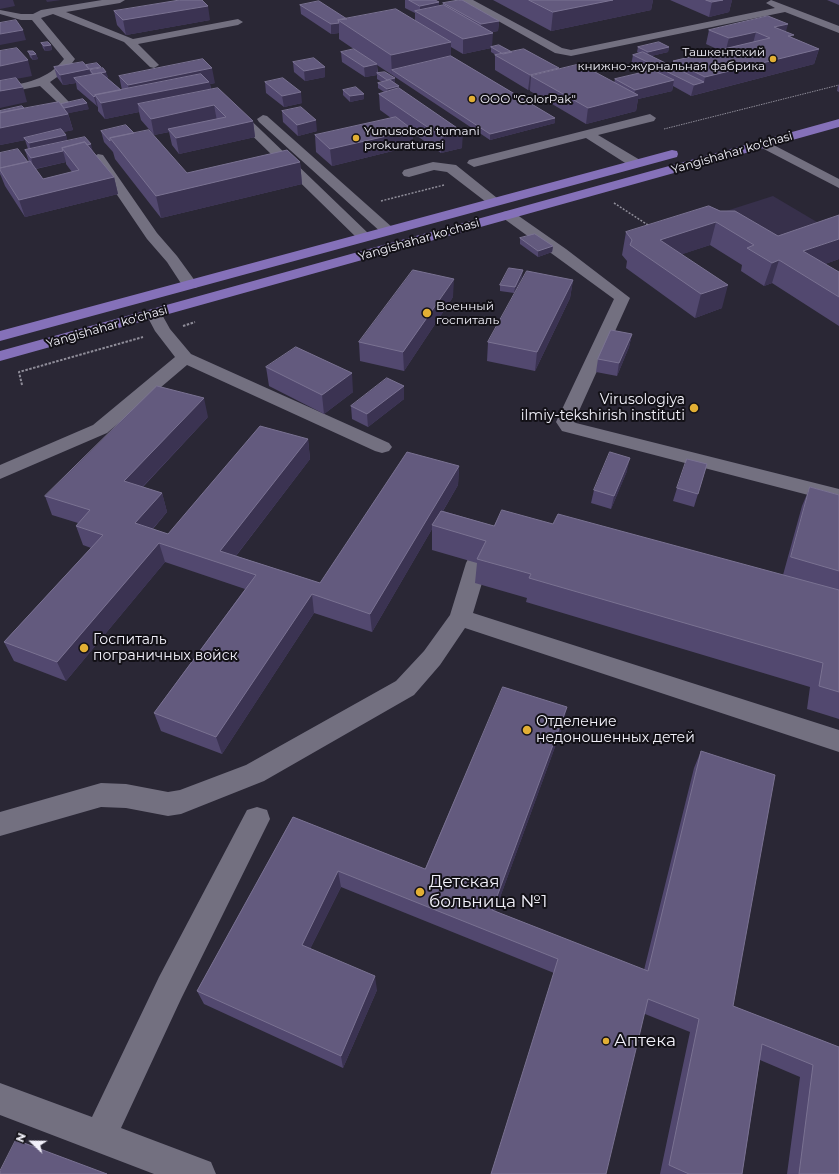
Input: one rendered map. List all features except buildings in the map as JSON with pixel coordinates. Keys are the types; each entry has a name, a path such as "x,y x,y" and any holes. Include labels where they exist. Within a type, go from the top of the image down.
{"main road":[{"name":"Yangishahar ko‘chasi","path":"0,356 508,215 768,139 839,123"},
{"name":"Yangishahar ko‘chasi","path":"0,336 681,151"},
{"path":"460,211 459,216 461,219 476,224"}],"street":[{"path":"2,12 14,16 36,16 119,0"},
{"path":"466,0 559,50 571,53 785,8"},
{"path":"764,0 839,30"},
{"path":"0,91 43,82 64,68 70,59 36,16 24,5"},
{"path":"57,12 131,42 154,65"},
{"path":"131,42 238,22"},
{"path":"0,118 60,105 62,102 43,82"},
{"path":"223,100 364,237"},
{"path":"474,163 650,118"},
{"path":"263,119 388,231"},
{"path":"588,134 635,164"},
{"path":"768,139 839,171"},
{"path":"768,139 839,184"},
{"path":"98,158 152,236 172,259 190,285"},
{"path":"409,173 433,166 451,168 495,202"},
{"path":"508,215 561,252 622,298 565,422 568,427 839,496"},
{"path":"154,314 163,331 185,358 382,447"},
{"path":"0,473 100,429 185,358"},
{"path":"0,824 101,795 126,796 168,804 181,802 255,773 405,688 432,658 460,618 480,550"},
{"path":"460,618 839,741"},
{"path":"100,1136 170,988 257,819"},
{"path":"0,1099 199,1174"}],"path":[{"path":"612,201 648,225"},
{"path":"19,372 22,385"}],"shaded area":[{"path":"773,196 827,228 775,242 723,212"}],"place":[{"name":"Ташкентский книжно-журнальная фабрика","path":"773,59"},
{"name":"OOO \"ColorPak\"","path":"472,99"},
{"name":"Yunusobod tumani prokuraturasi","path":"356,138"},
{"name":"Военный госпиталь","path":"427,313"},
{"name":"Virusologiya ilmiy-tekshirish instituti","path":"694,408"},
{"name":"Госпиталь пограничных войск","path":"84,648"},
{"name":"Отделение недоношенных детей","path":"527,730"},
{"name":"Детская больница №1","path":"420,892"},
{"name":"Аптека","path":"606,1041"}]}
